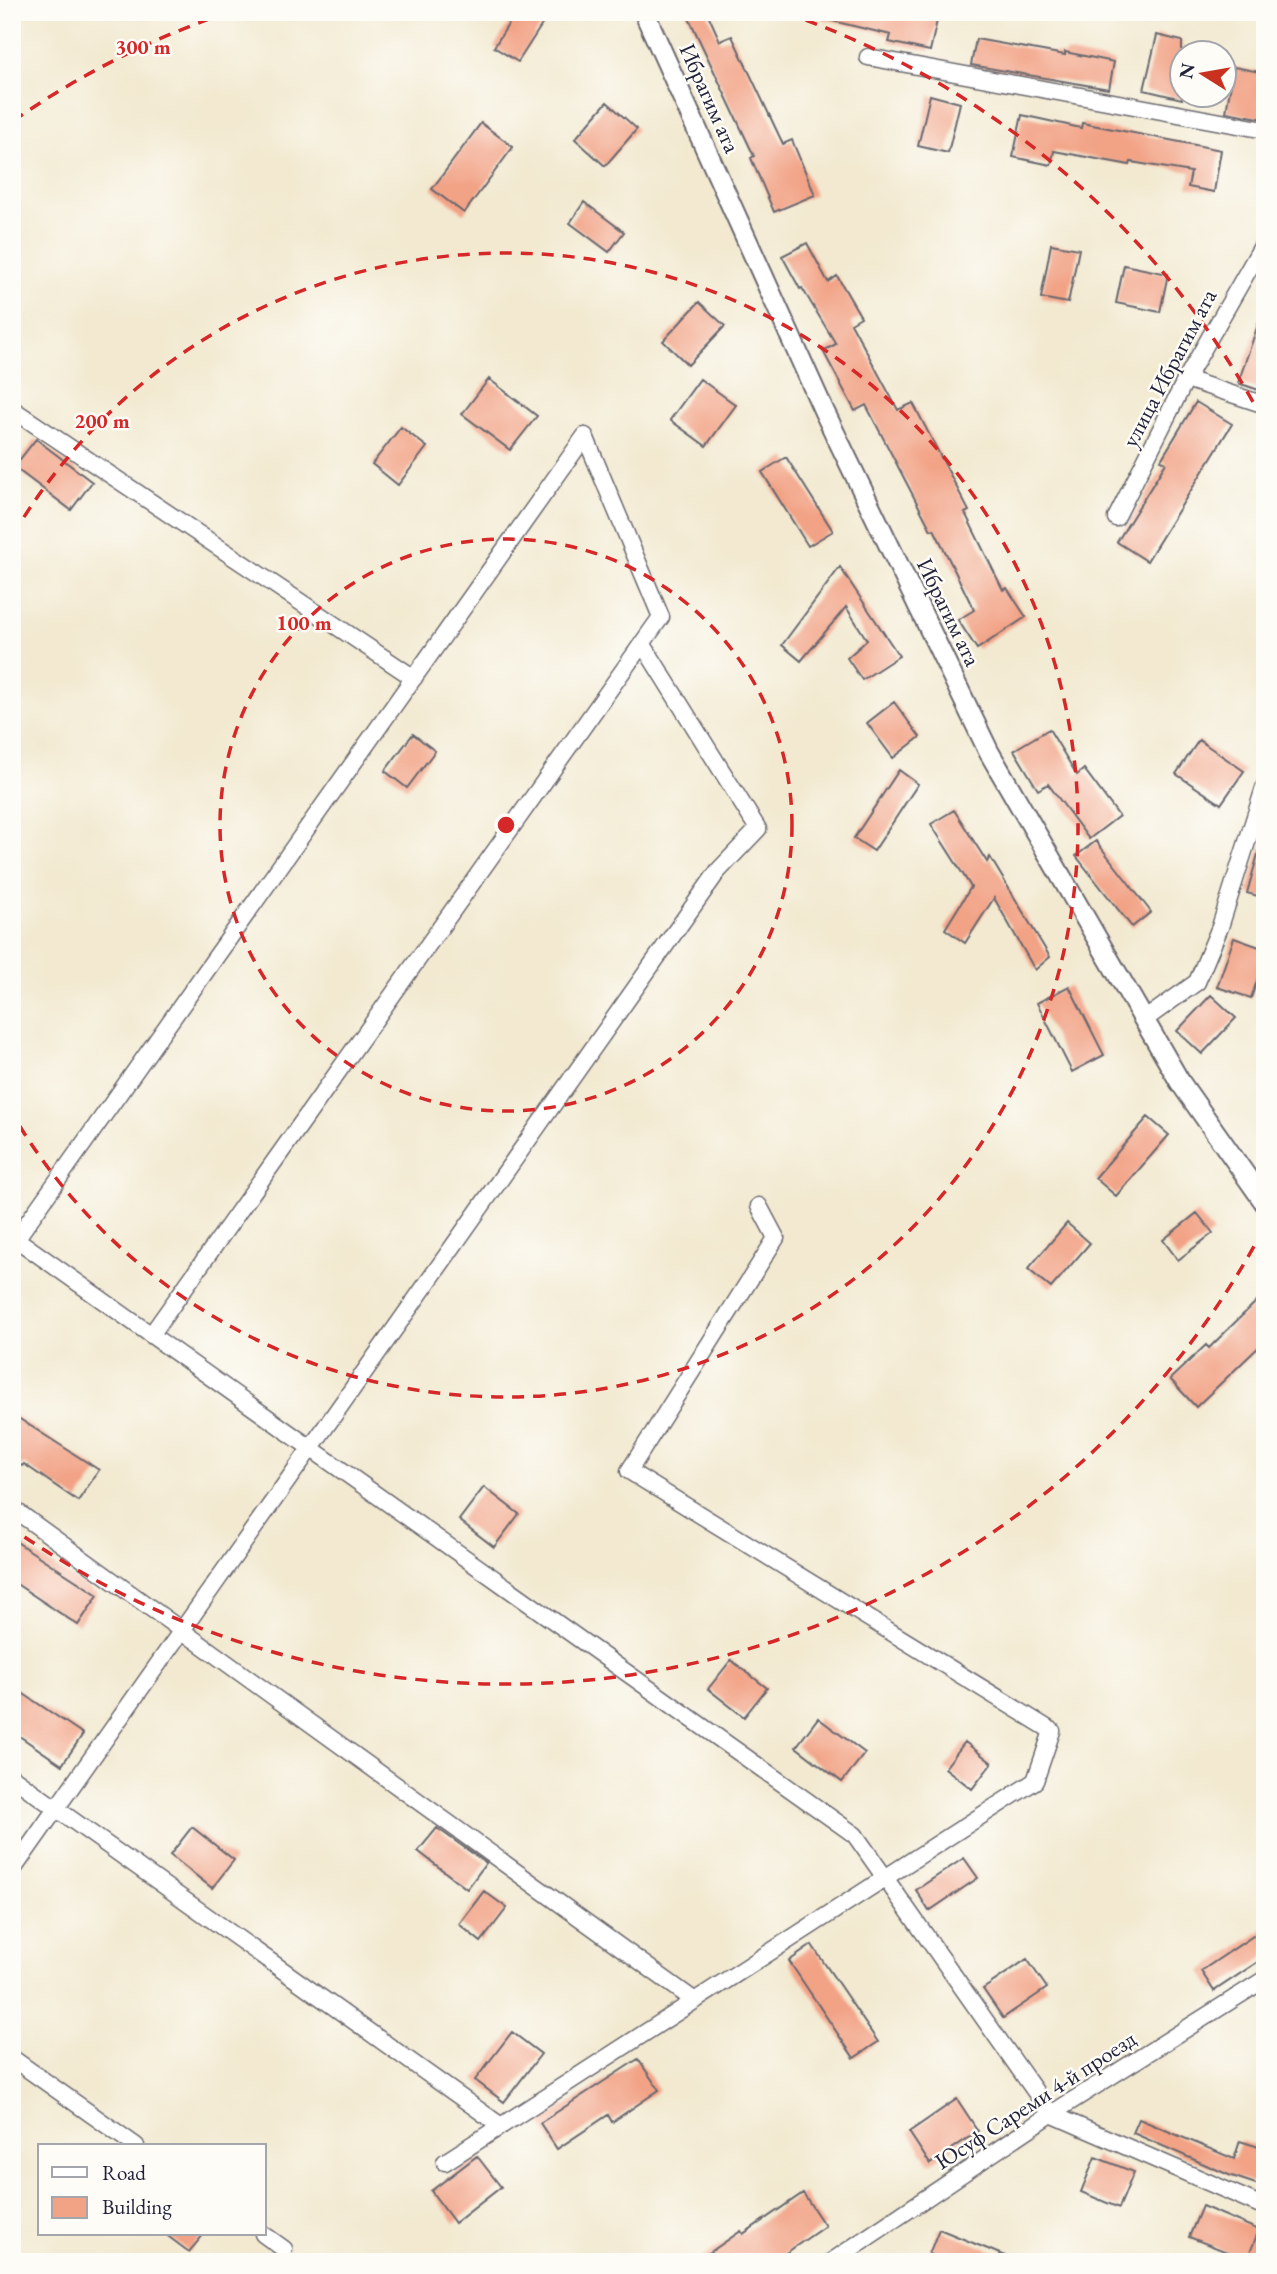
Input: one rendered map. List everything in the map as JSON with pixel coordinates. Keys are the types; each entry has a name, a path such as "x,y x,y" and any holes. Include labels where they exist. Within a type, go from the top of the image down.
{"street":[{"name":"Ибрагим ата","path":"644,12 824,411 989,752 1180,1082 1265,1203"},
{"path":"867,57 1265,130"},
{"name":"улица Ибрагим ата","path":"1116,519 1186,379 1265,241"},
{"path":"1186,379 1265,405"},
{"path":"12,409 414,678"},
{"path":"151,1335 661,617 585,436 14,1238 855,1835 1051,2114 1265,2207"},
{"path":"12,1871 718,871 758,829 642,643"},
{"path":"1144,1020 1197,982 1220,927 1265,785"},
{"path":"445,2162 1035,1781 1052,1731 629,1471 776,1238 759,1206"},
{"path":"12,1508 695,2001"},
{"path":"12,1777 501,2126"},
{"name":"Юсуф Сареми 4-й проезд","path":"831,2262 1051,2114 1265,1979"},
{"path":"12,2058 133,2144"},
{"path":"266,2236 284,2249"}],"building":[{"path":"516,12 550,12 518,62 494,47"},
{"path":"686,12 707,12 720,41 732,36 783,144 792,140 815,195 774,212 751,158 754,156"},
{"path":"821,12 939,12 930,51 889,42 891,35 820,18"},
{"path":"1157,35 1170,38 1168,96 1144,90"},
{"path":"976,39 1114,62 1109,89 971,65"},
{"path":"1238,68 1265,73 1265,119 1226,112 1227,108 1238,108"},
{"path":"930,95 960,103 948,153 918,146"},
{"path":"607,102 637,129 605,166 575,139"},
{"path":"1022,115 1081,128 1082,123 1221,150 1214,192 1188,187 1191,172 1131,162 1130,165 1054,151 1051,165 1013,157"},
{"path":"481,123 513,147 464,213 432,189"},
{"path":"584,202 624,232 609,252 570,223"},
{"path":"807,243 828,282 837,276 861,317 851,323 898,410 913,403 969,511 965,513 1003,590 1007,588 1026,617 977,649 958,620 974,610 934,529 931,530 866,405 855,411 823,351 836,344 782,256"},
{"path":"1051,244 1079,249 1068,303 1041,298"},
{"path":"1124,265 1168,274 1160,312 1116,303"},
{"path":"699,302 725,326 688,365 663,341"},
{"path":"1262,313 1265,313 1265,392 1238,383"},
{"path":"489,379 537,416 510,450 462,414"},
{"path":"700,379 736,405 706,446 670,420"},
{"path":"1196,402 1232,424 1147,561 1117,542 1166,463 1161,460"},
{"path":"401,427 427,447 398,485 372,464"},
{"path":"36,439 92,482 71,510 14,467"},
{"path":"786,457 833,531 808,546 762,472"},
{"path":"840,567 899,656 862,680 847,658 867,640 846,607 801,661 782,645"},
{"path":"894,702 920,737 893,758 867,723"},
{"path":"1049,729 1077,775 1084,769 1119,816 1089,839 1048,784 1038,790 1014,750"},
{"path":"413,734 435,751 407,788 385,771"},
{"path":"1199,740 1244,771 1221,804 1176,774"},
{"path":"899,770 918,784 874,851 854,838"},
{"path":"954,810 987,862 990,857 1050,957 1035,970 994,898 965,943 945,929 971,887 931,824"},
{"path":"1096,841 1151,912 1132,927 1076,856"},
{"path":"1260,847 1265,847 1265,898 1247,893"},
{"path":"1234,938 1265,949 1265,957 1251,998 1217,987"},
{"path":"1069,986 1104,1055 1072,1072 1037,1003"},
{"path":"1211,995 1236,1018 1202,1054 1177,1031"},
{"path":"1148,1117 1169,1135 1116,1196 1095,1178"},
{"path":"1197,1213 1213,1233 1178,1260 1163,1240"},
{"path":"1067,1223 1090,1243 1051,1288 1028,1269"},
{"path":"1265,1293 1265,1341 1196,1407 1170,1379 1206,1345 1209,1348"},
{"path":"12,1414 99,1470 78,1501 24,1464 22,1466 12,1459"},
{"path":"484,1487 519,1514 494,1547 459,1520"},
{"path":"12,1539 98,1595 78,1625 12,1581"},
{"path":"731,1660 767,1688 744,1717 708,1689"},
{"path":"12,1686 83,1734 62,1765 12,1731"},
{"path":"818,1718 865,1753 842,1782 796,1747"},
{"path":"965,1742 992,1763 972,1789 945,1768"},
{"path":"192,1827 234,1860 212,1888 170,1855"},
{"path":"437,1828 486,1863 467,1889 418,1851"},
{"path":"964,1858 978,1878 929,1911 916,1890"},
{"path":"484,1891 507,1908 481,1942 459,1924"},
{"path":"1265,1928 1265,1957 1214,1991 1201,1971"},
{"path":"812,1945 878,2042 854,2058 789,1961"},
{"path":"1027,1959 1047,1988 1003,2018 983,1989"},
{"path":"512,2032 541,2054 504,2102 475,2080"},
{"path":"638,2059 659,2090 612,2122 608,2115 557,2149 540,2123"},
{"path":"957,2099 978,2131 930,2164 909,2132"},
{"path":"1139,2119 1234,2159 1240,2141 1265,2149 1265,2187 1229,2175 1133,2133"},
{"path":"477,2156 501,2187 455,2223 431,2191"},
{"path":"1095,2157 1134,2172 1119,2208 1081,2192"},
{"path":"803,2193 825,2226 773,2262 696,2262 741,2231 743,2234"},
{"path":"1202,2206 1259,2230 1247,2260 1189,2237"},
{"path":"939,2229 1017,2262 947,2262 929,2254"},
{"path":"168,2236 202,2236 189,2252"}]}
